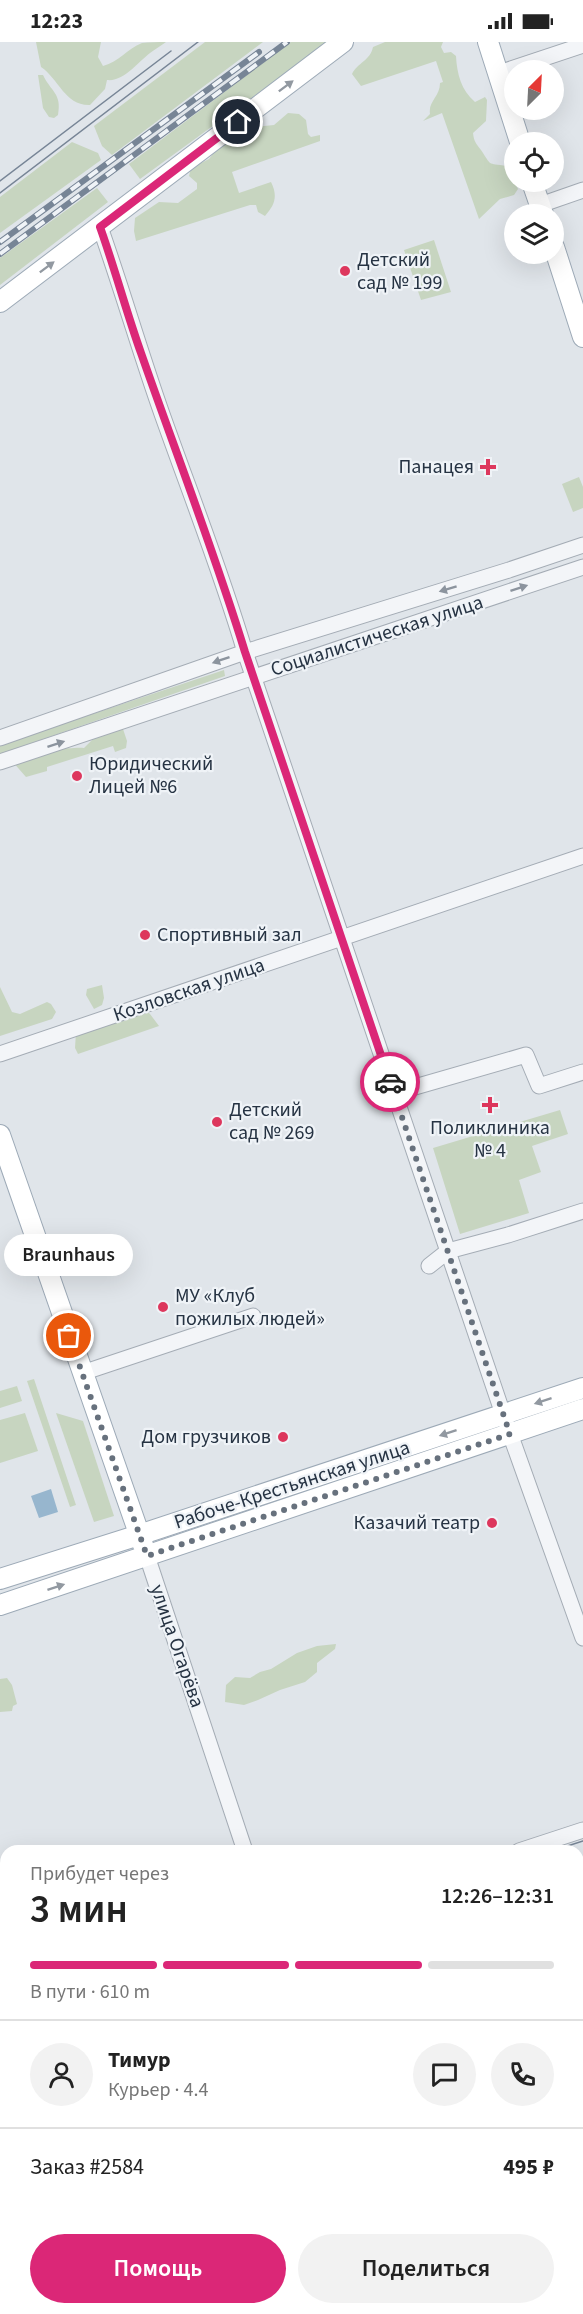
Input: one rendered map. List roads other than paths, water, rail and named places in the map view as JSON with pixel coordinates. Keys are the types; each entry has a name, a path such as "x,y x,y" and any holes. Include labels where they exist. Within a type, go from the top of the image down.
{"main road":[{"path":"0,302 343,42"},
{"path":"488,42 517,132"},
{"path":"560,264 582,327"},
{"name":"улица Огарёва","path":"0,1135 147,1556"},
{"name":"Рабоче-Крестьянская улица","path":"0,1579 583,1388"},
{"name":"Рабоче-Крестьянская улица","path":"0,1605 583,1409"}],"street":[{"path":"499,73 583,45"},
{"path":"554,204 583,190"},
{"path":"100,227 137,342 224,582 245,652 503,1414 583,1638"},
{"name":"Социалистическая улица","path":"0,738 245,652 583,545"},
{"name":"Социалистическая улица","path":"0,762 583,567"},
{"name":"Козловская улица","path":"0,1054 583,856"},
{"path":"394,1094 526,1055 539,1086 583,1072"},
{"path":"429,1266 448,1251 583,1211"},
{"path":"82,1373 253,1316"},
{"name":"улица Огарёва","path":"147,1556 243,1845"},
{"path":"537,1845 583,1830"}],"water":[{"path":"51,1489 58,1512 39,1518 31,1496"}],"tram line":[{"path":"0,193 198,42"},
{"path":"0,181 171,51"},
{"path":"571,1845 583,1841"}],"railway":[{"path":"0,254 287,42"},
{"path":"0,242 259,52"}],"place":[{"name":"Детский сад № 199","path":"345,271"},
{"name":"Панацея","path":"488,467"},
{"name":"Юридический Лицей №6","path":"77,776"},
{"name":"Спортивный зал","path":"145,935"},
{"name":"Поликлиника № 4","path":"490,1105"},
{"name":"Детский сад № 269","path":"217,1122"},
{"name":"МУ «Клуб пожилых людей»","path":"163,1307"},
{"name":"Braunhaus","path":"69,1336"},
{"name":"Дом грузчиков","path":"283,1437"},
{"name":"Казачий театр","path":"492,1523"}]}
